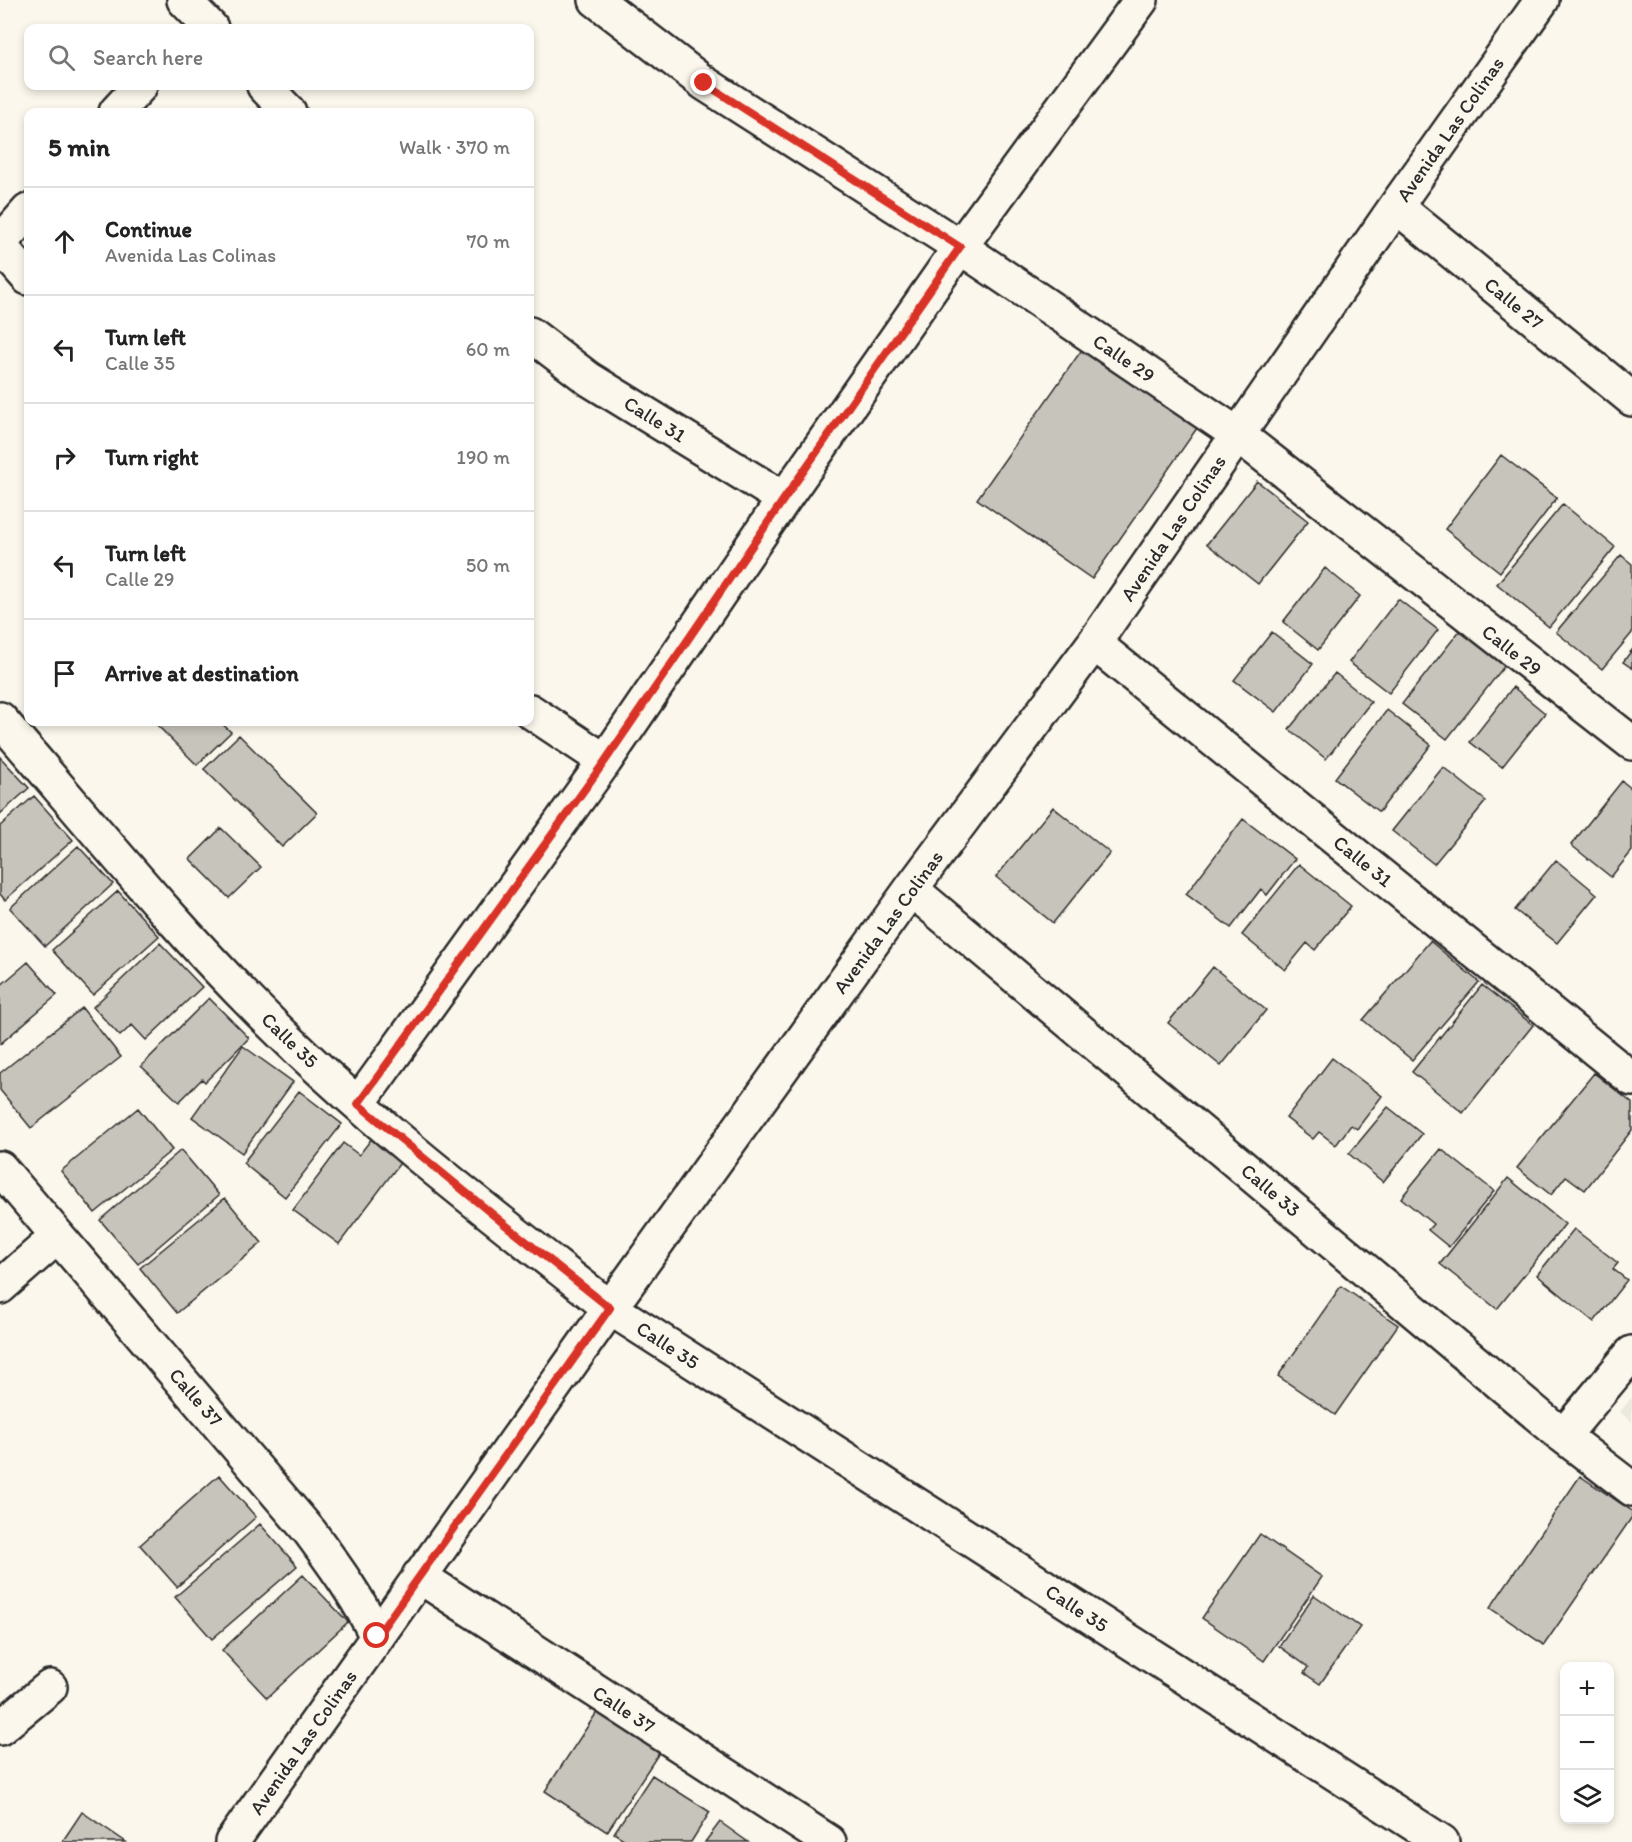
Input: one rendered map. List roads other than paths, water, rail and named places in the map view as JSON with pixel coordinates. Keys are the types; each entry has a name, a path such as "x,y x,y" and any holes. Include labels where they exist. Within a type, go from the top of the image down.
{"street":[{"name":"Calle 29","path":"596,0 704,83 960,247 1237,435 1632,743"},
{"name":"Avenida Las Colinas","path":"246,1838 377,1636 419,1576 911,889 1094,643 1396,206 1542,0"},
{"path":"358,1104 605,761 784,499 1130,3"},
{"path":"120,108 136,90"},
{"path":"268,90 285,108"},
{"name":"Calle 27","path":"1396,206 1632,399"},
{"path":"24,216 0,244 24,273"},
{"name":"Calle 31","path":"534,337 589,379 784,499"},
{"name":"Calle 31","path":"1094,643 1632,1079"},
{"path":"534,714 605,761"},
{"name":"Calle 35","path":"0,719 195,946 275,1027 358,1104 610,1308 1442,1842"},
{"name":"Calle 33","path":"911,889 1563,1436 1632,1489"},
{"name":"Calle 37","path":"0,1168 310,1532 344,1577 364,1609 377,1636"},
{"path":"0,1287 58,1236"},
{"path":"1563,1436 1632,1353"},
{"name":"Calle 37","path":"419,1576 829,1842"},
{"path":"0,1728 50,1687"}]}
